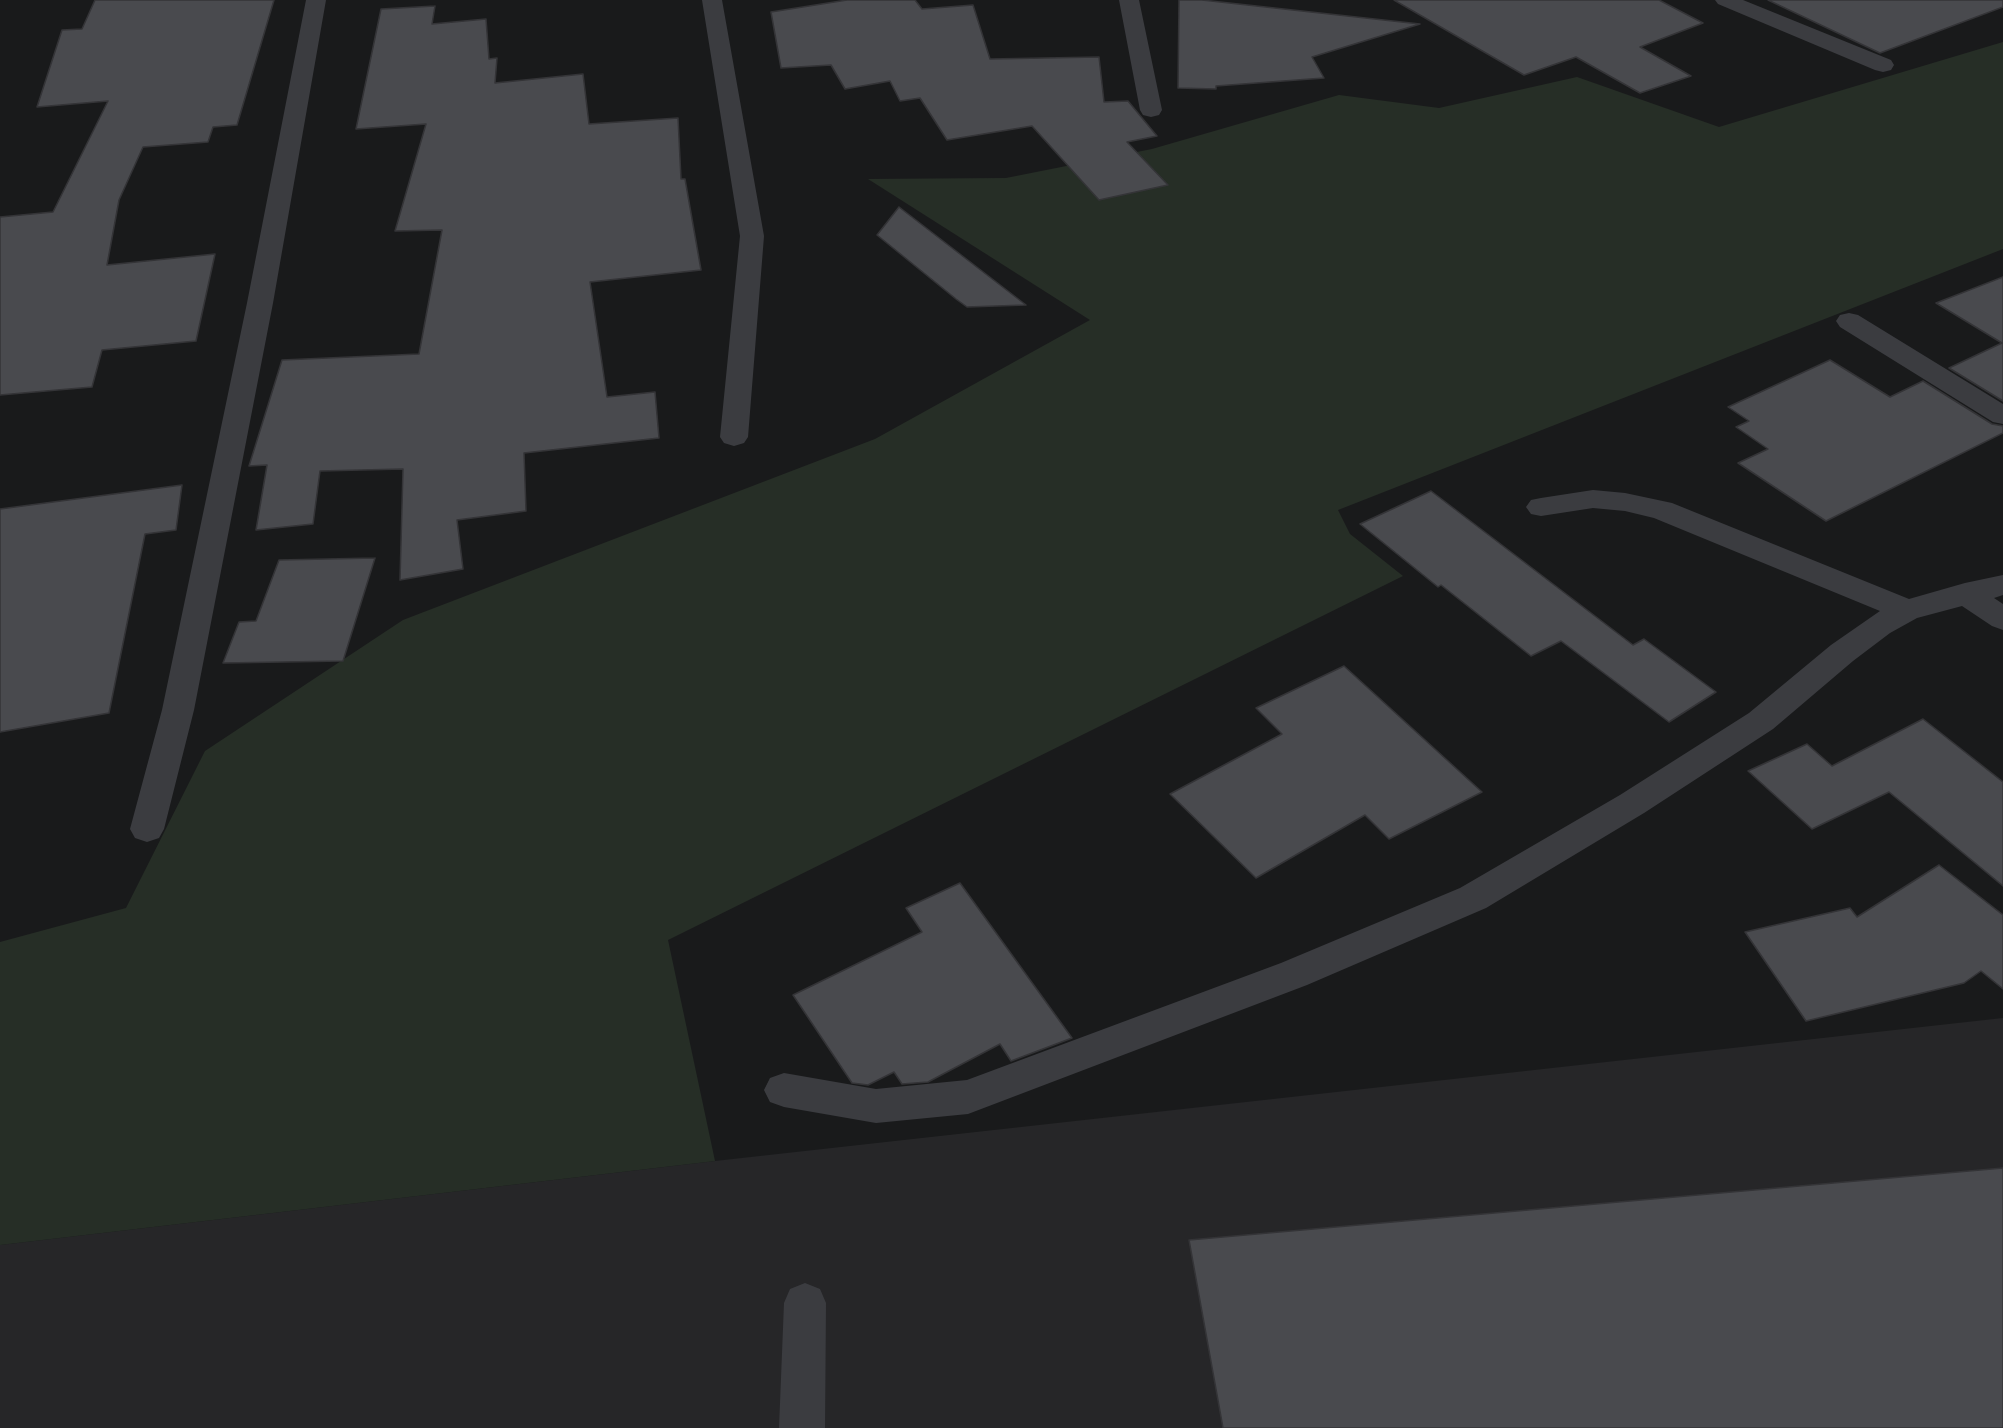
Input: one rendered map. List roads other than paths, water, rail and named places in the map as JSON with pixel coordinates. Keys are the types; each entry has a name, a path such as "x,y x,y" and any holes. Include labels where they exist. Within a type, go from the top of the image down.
{"street":[{"path":"147,829 178,710 260,303 316,0"},
{"path":"712,0 752,236 734,436"},
{"path":"1129,0 1151,110"},
{"path":"1725,0 1883,65"},
{"path":"1849,321 2003,416"},
{"path":"1542,507 1593,499 1625,502 1662,510 1907,610"},
{"path":"784,1090 876,1106 968,1097 1294,975 1473,898 1632,804 1761,721 1879,625 1907,610 1965,593 2003,585"},
{"path":"1965,593 2003,619"},
{"path":"802,1428 805,1303"}]}
